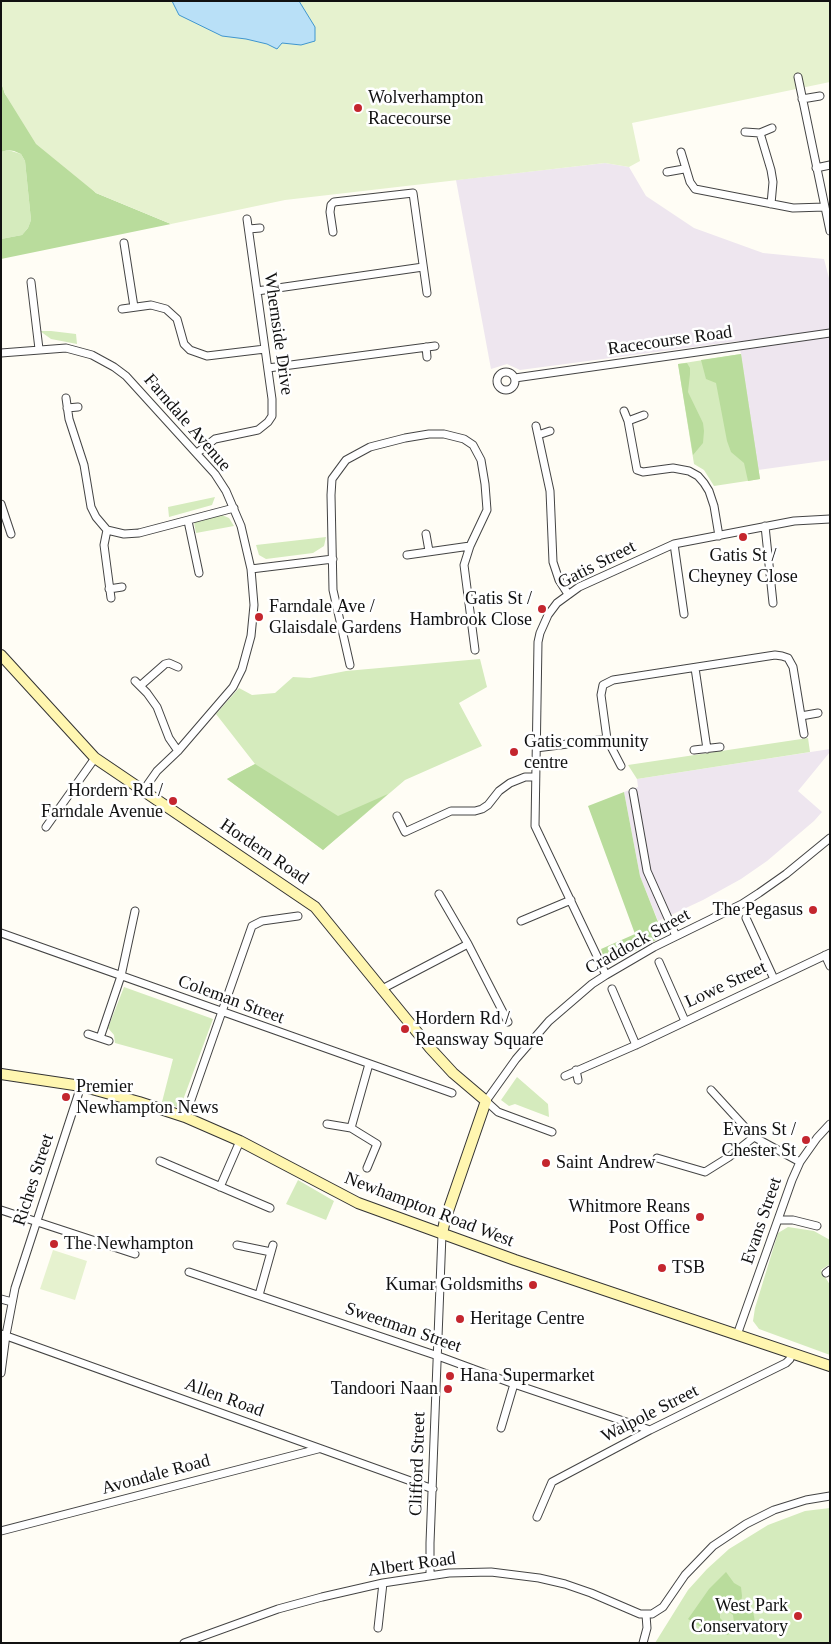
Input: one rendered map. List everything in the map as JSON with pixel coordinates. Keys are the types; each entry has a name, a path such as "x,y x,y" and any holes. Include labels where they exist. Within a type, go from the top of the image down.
{"street":[{"path":"798,77 830,231"},
{"path":"802,99 820,96"},
{"path":"745,132 760,133 772,128"},
{"path":"760,133 773,182 771,204"},
{"path":"681,152 684,169 695,188 792,208 825,207"},
{"path":"816,168 830,165"},
{"path":"667,172 684,169"},
{"path":"333,232 330,212 331,205 334,202 413,193 427,293"},
{"name":"Whernside Drive","path":"197,453 215,439 258,430 268,422 273,409 247,219"},
{"path":"249,230 260,228"},
{"path":"124,243 134,308"},
{"path":"257,291 423,268"},
{"path":"31,282 39,349"},
{"path":"122,309 158,306 166,309 177,320 184,344 190,350 202,355 265,349"},
{"name":"Racecourse Road","path":"515,378 830,332"},
{"path":"268,368 436,346"},
{"path":"426,347 427,357"},
{"name":"Farndale Avenue","path":"1,353 56,348 76,350 92,355 114,367 126,376 215,474 234,508 241,526 251,569 253,620 242,669 233,687 178,752 157,771 143,791"},
{"path":"66,398 72,432 84,465 91,507 96,517 107,530 124,534 139,533 234,508"},
{"path":"67,408 78,406"},
{"path":"624,411 628,421 637,470 643,472 673,468 689,471 698,476 709,491 714,506 719,536"},
{"path":"628,421 644,415"},
{"path":"536,426 550,491 553,562 559,580 568,594"},
{"path":"538,435 550,431"},
{"path":"350,664 334,590 332,479 346,460 370,447 429,434 444,434 464,439 473,445 482,460 486,484 487,510 470,546 464,565 475,650"},
{"path":"1,504 4,519 11,534"},
{"name":"Gatis Street","path":"606,975 535,826 540,633 548,614 568,594 618,568 674,544 807,519 830,519"},
{"path":"188,521 199,573"},
{"path":"764,526 773,603"},
{"path":"107,530 104,546 111,598"},
{"path":"426,534 429,551"},
{"path":"674,544 684,614"},
{"path":"407,554 470,546"},
{"path":"251,569 333,559"},
{"path":"109,588 122,587"},
{"name":"Hordern Road","path":"1,655 96,758 315,907 442,1062 486,1101"},
{"path":"621,766 607,738 601,695 603,685 613,680 775,655 782,656 788,658 794,667 804,734"},
{"path":"178,667 169,663 165,664 138,684 157,707 169,738 178,752"},
{"path":"695,668 707,749"},
{"path":"801,716 818,714"},
{"path":"536,748 607,738"},
{"path":"694,750 720,747"},
{"path":"46,827 96,758"},
{"path":"397,816 405,832 451,811 482,809 488,805 499,791 510,783 525,777 535,777"},
{"path":"633,792 647,871 676,936"},
{"name":"Craddock Street","path":"486,1101 516,1059 549,1021 592,984 676,936 742,904 792,870 830,838"},
{"path":"439,894 468,944 508,1022"},
{"path":"521,921 571,900"},
{"path":"100,1038 121,976 135,911"},
{"path":"184,1117 252,926 262,921 298,916"},
{"path":"746,918 774,979"},
{"name":"Coleman Street","path":"1,933 452,1093"},
{"path":"382,989 468,944"},
{"path":"828,954 830,966"},
{"name":"Lowe Street","path":"565,1076 636,1045 828,954"},
{"path":"659,962 685,1021"},
{"path":"612,989 636,1045"},
{"path":"88,1034 109,1041"},
{"path":"351,1128 369,1064"},
{"path":"576,1070 578,1080"},
{"name":"Newhampton Road West","path":"1,1074 80,1086 139,1102 184,1117 240,1141 358,1203 442,1234 830,1366"},
{"name":"Riches Street","path":"1,1373 4,1335 12,1302 80,1086"},
{"path":"712,1090 754,1137 800,1162"},
{"path":"442,1234 445,1220 486,1101 498,1112 552,1132"},
{"path":"327,1124 351,1128 377,1144 367,1168"},
{"name":"Evans Street","path":"737,1335 792,1180 800,1162 817,1138 830,1124"},
{"path":"657,1158 705,1172 729,1157 754,1137"},
{"path":"220,1186 240,1141"},
{"path":"160,1161 270,1208"},
{"path":"1,1210 135,1254"},
{"path":"778,1220 793,1220 816,1226"},
{"name":"Clifford Street","path":"430,1575 442,1234"},
{"path":"259,1295 273,1245"},
{"path":"237,1246 270,1252"},
{"name":"Sweetman Street","path":"189,1272 650,1430"},
{"path":"1,1299 12,1302"},
{"name":"Allen Road","path":"4,1335 432,1490"},
{"name":"Walpole Street","path":"537,1517 552,1482 650,1430 786,1363 790,1360 792,1353"},
{"path":"501,1428 514,1384"},
{"name":"Avondale Road","path":"1,1531 319,1449"},
{"path":"643,1643 647,1628 646,1614 652,1614 662,1607 684,1575 713,1546 746,1524 774,1510 806,1500 830,1496"},
{"name":"Albert Road","path":"184,1643 278,1609 322,1597 430,1575 491,1572 539,1578 590,1592 632,1611 646,1614"},
{"path":"378,1628 383,1584"}],"shaded area":[{"path":"605,163 629,167 646,196 694,228 763,253 824,259 830,282 830,460 758,470 739,341 520,370 507,364 491,369 456,180"},
{"path":"830,749 830,752 798,791 822,812 814,821 767,861 741,879 703,900 658,921 640,876 624,792 638,787 637,779"}],"green space":[{"name":"Wolverhampton Racecourse","path":"1,1 830,1 830,82 632,123 640,161 629,167 605,163 285,200 171,224 96,193 36,144 5,94 1,82"},
{"path":"1,82 5,94 96,193 171,224 1,259 1,239 22,235 28,228 31,220 25,161 21,154 14,151 1,152"},
{"path":"8,150 21,154 25,161 31,220 28,228 22,235 1,239 1,152"},
{"path":"40,331 76,334 77,344 51,339"},
{"path":"741,354 760,479 714,486 704,470 694,464 678,364"},
{"path":"741,354 760,479 748,481 744,463 731,452 727,441 716,383 706,379 701,360"},
{"path":"687,363 690,368 688,392 703,423 704,431 703,443 693,455 678,364"},
{"path":"215,497 212,505 169,517 168,507"},
{"path":"222,515 229,518 234,526 196,533 194,522"},
{"path":"326,537 324,546 313,553 266,559 259,555 256,545"},
{"path":"480,659 487,687 459,703 482,746 405,780 323,850 227,779 255,764 216,714 239,688 252,695 275,693 293,677 310,678 346,671"},
{"path":"808,738 810,752 637,779 628,765"},
{"path":"255,764 338,816 388,794 323,850 227,779"},
{"path":"624,792 640,876 660,927 660,933 656,940 620,959 603,955 601,949 635,934 588,806"},
{"path":"124,987 213,1019 180,1108 162,1102 173,1059 115,1043 114,1035 108,1028"},
{"path":"517,1077 548,1104 549,1117 515,1104 509,1106 501,1100"},
{"path":"298,1180 334,1201 326,1220 286,1204"},
{"path":"788,1227 814,1231 830,1240 830,1264 821,1270 830,1285 830,1355 759,1329 753,1321 755,1308 778,1233"},
{"path":"53,1250 87,1261 75,1300 40,1289"},
{"path":"830,1508 830,1643 655,1643 688,1590 729,1549 768,1525 805,1511"},
{"path":"726,1572 734,1583 741,1587 741,1603 753,1611 755,1622 746,1628 734,1622 733,1615 725,1608 720,1612 720,1618 731,1629 728,1635 699,1626 688,1619 709,1589"}],"water":[{"path":"172,1 299,1 315,27 315,41 301,45 282,43 277,49 267,44 246,39 222,36 179,15"}],"place":[{"name":"Wolverhampton Racecourse","path":"358,108"},
{"name":"Gatis St / Cheyney Close","path":"743,537"},
{"name":"Gatis St / Hambrook Close","path":"542,609"},
{"name":"Farndale Ave / Glaisdale Gardens","path":"259,617"},
{"name":"Gatis community centre","path":"514,752"},
{"name":"Hordern Rd / Farndale Avenue","path":"173,801"},
{"name":"The Pegasus","path":"813,910"},
{"name":"Hordern Rd / Reansway Square","path":"405,1029"},
{"name":"Premier Newhampton News","path":"66,1097"},
{"name":"Evans St / Chester St","path":"806,1140"},
{"name":"Saint Andrew","path":"546,1163"},
{"name":"Whitmore Reans Post Office","path":"700,1217"},
{"name":"The Newhampton","path":"54,1244"},
{"name":"TSB","path":"662,1268"},
{"name":"Kumar Goldsmiths","path":"533,1285"},
{"name":"Heritage Centre","path":"460,1319"},
{"name":"Hana Supermarket","path":"450,1376"},
{"name":"Tandoori Naan","path":"448,1389"},
{"name":"West Park Conservatory","path":"798,1616"}]}
